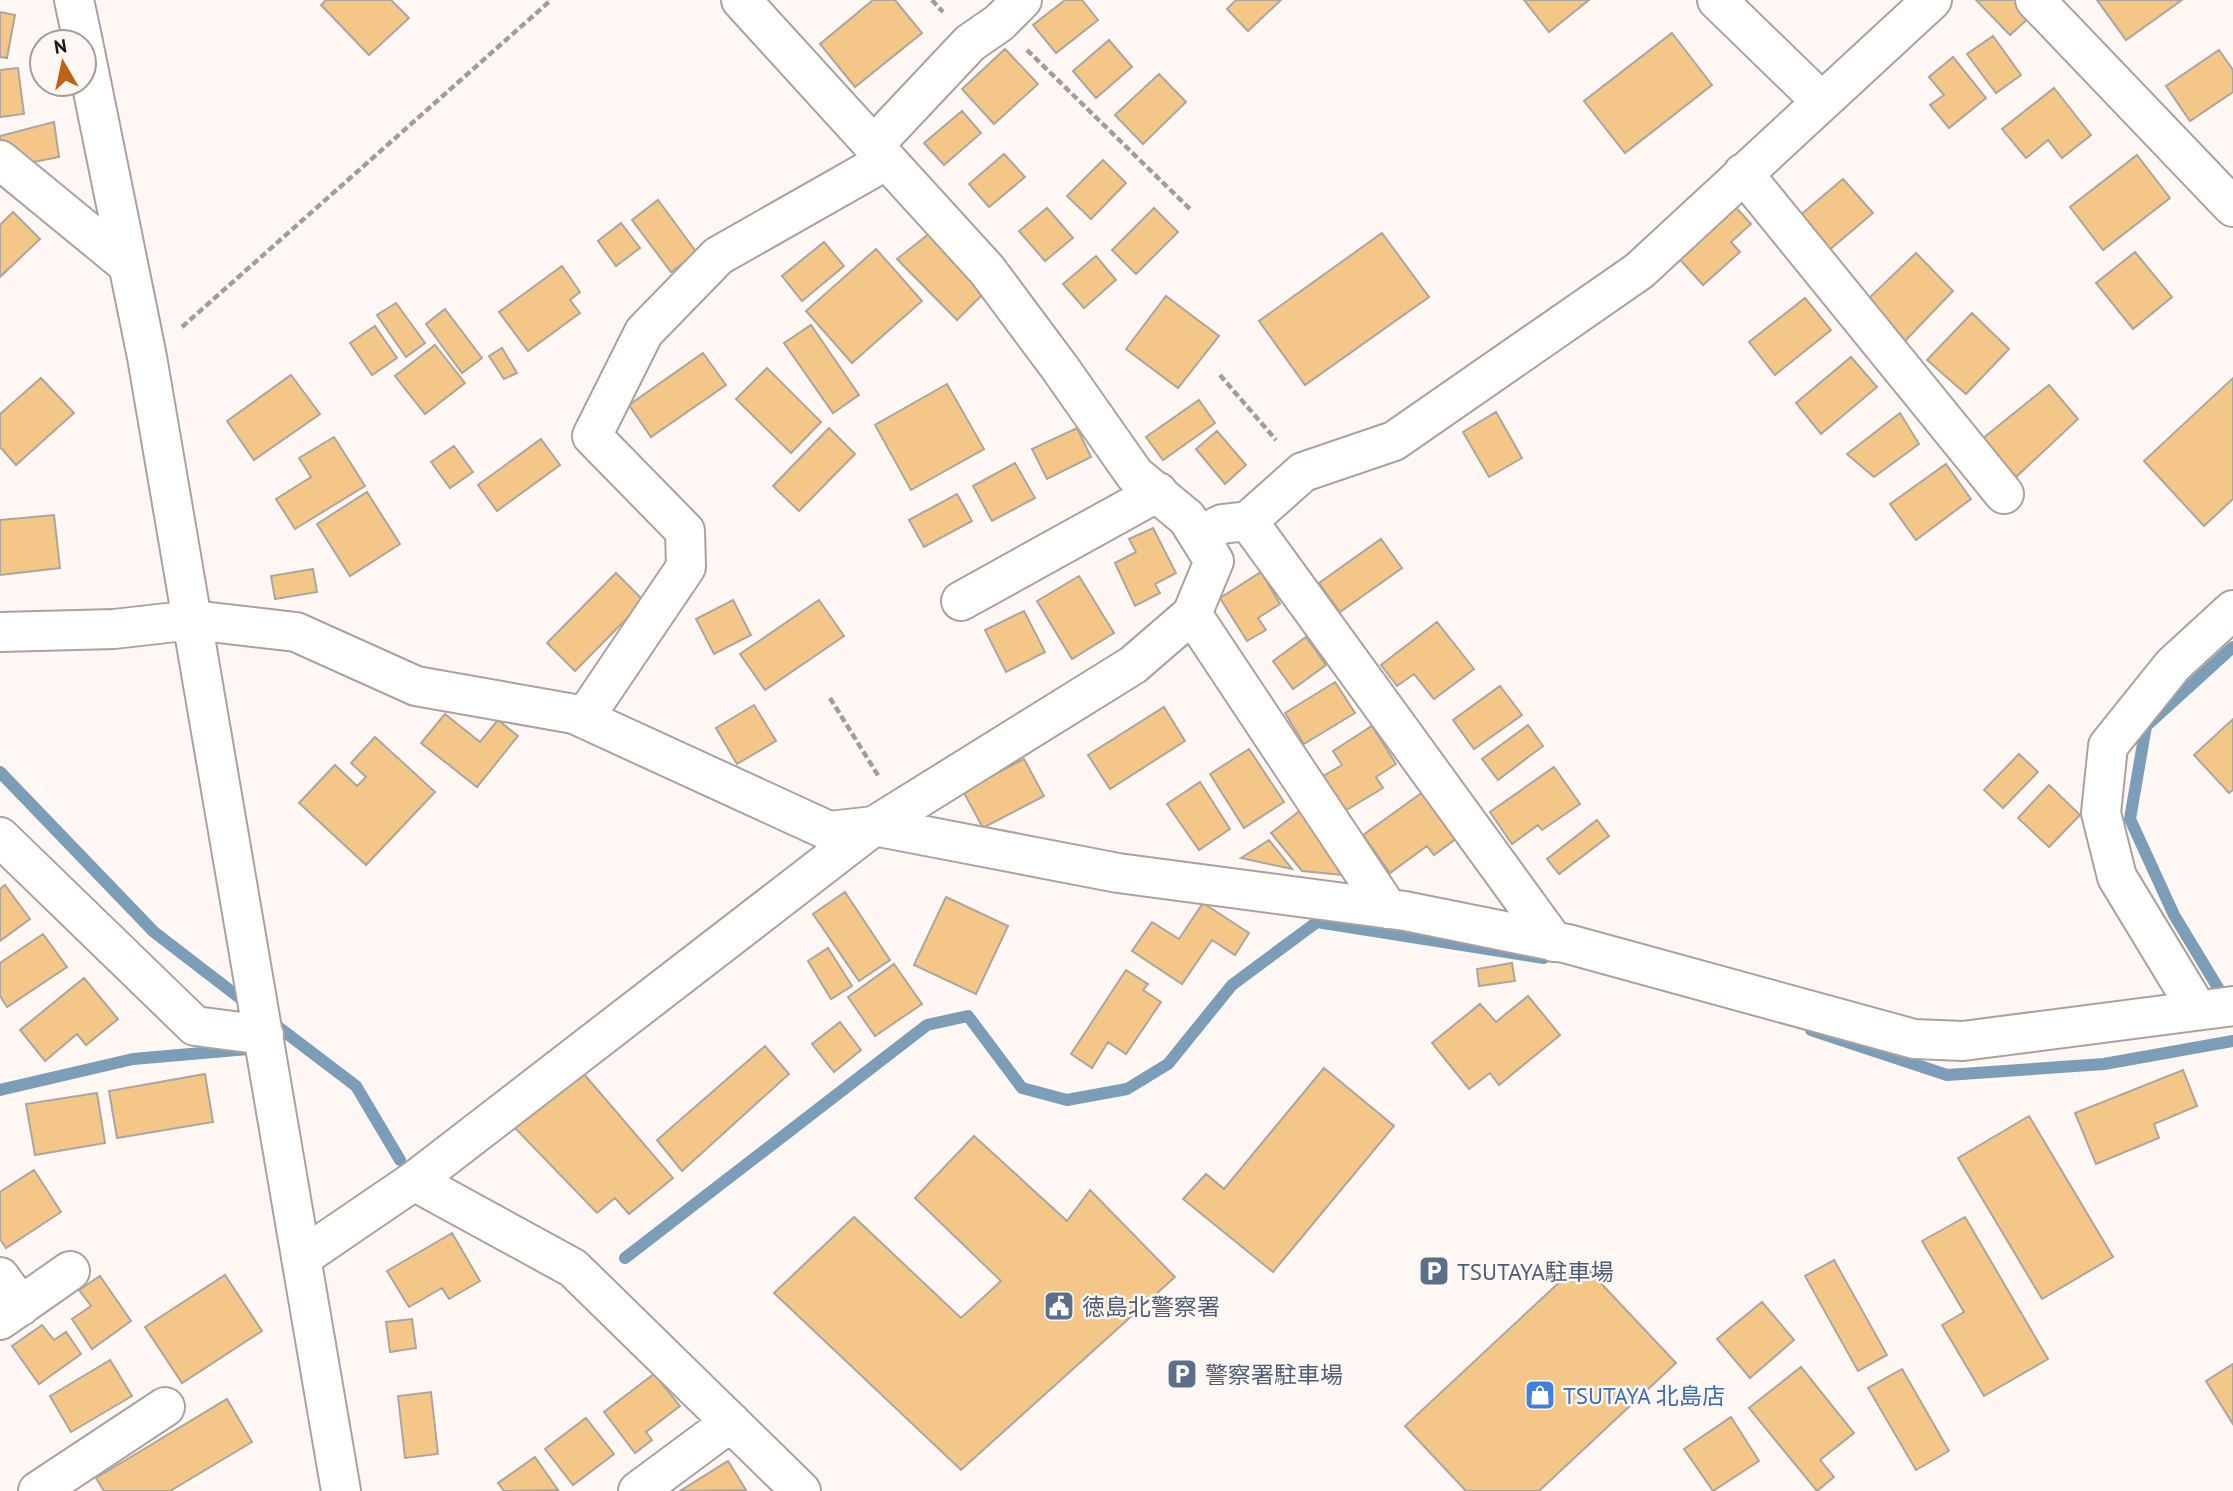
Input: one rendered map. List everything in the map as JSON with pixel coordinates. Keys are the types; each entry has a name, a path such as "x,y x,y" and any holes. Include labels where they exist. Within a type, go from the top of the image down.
{"street":[{"path":"74,0 80,28"},
{"path":"302,1258 414,1181 887,818 1133,665 1192,614 1214,561 1187,518 1135,475 986,270 741,0"},
{"path":"1717,0 1821,101"},
{"path":"1199,536 1222,524 1248,520 1303,472 1394,441 1639,271 1932,0"},
{"path":"2035,0 2233,207"},
{"path":"584,718 686,567 685,531 592,436 644,332 718,256 881,153 970,43 1010,12"},
{"path":"94,98 147,357 341,1491"},
{"path":"0,160 128,265"},
{"path":"1743,173 2004,494"},
{"path":"961,601 1158,492"},
{"path":"1248,520 1554,942"},
{"path":"0,632 114,629 193,620 296,632 416,686 584,718 829,831 887,818 1118,873 1388,909 1554,942 1914,1039 1962,1041 2215,1007 2118,877 2101,813 2108,746 2173,665 2233,610"},
{"path":"1192,614 1388,909"},
{"path":"0,837 195,1026 264,1035"},
{"path":"414,1181 573,1268 801,1491"},
{"path":"7,1301 70,1271"},
{"path":"38,1491 164,1407"},
{"path":"638,1491 731,1422"}],"path":[{"path":"147,357 551,0"},
{"path":"1010,12 1192,211"},
{"path":"1220,375 1303,472"},
{"path":"830,698 887,818"}],"building":[{"path":"326,0 391,0 409,18 369,55 321,5"},
{"path":"873,0 895,0 922,33 855,87 820,44"},
{"path":"1065,0 1082,0 1098,20 1056,53 1033,25"},
{"path":"1236,0 1281,0 1248,31 1227,9"},
{"path":"1524,0 1589,0 1549,32"},
{"path":"1976,0 2016,0 2031,16 2010,35"},
{"path":"2097,0 2182,0 2126,40"},
{"path":"0,12 15,15 7,58 0,57"},
{"path":"1672,33 1712,85 1625,153 1584,101"},
{"path":"1993,36 2021,75 1996,93 1967,54"},
{"path":"1109,40 1132,67 1096,98 1073,71"},
{"path":"1005,49 1038,84 994,124 962,89"},
{"path":"2219,50 2233,70 2233,92 2190,121 2166,86"},
{"path":"1953,57 1986,98 1949,128 1930,105 1944,95 1929,77"},
{"path":"18,68 24,114 0,117 0,70"},
{"path":"1159,74 1186,102 1143,144 1115,115"},
{"path":"2054,88 2091,135 2062,158 2048,140 2026,158 2002,129"},
{"path":"962,111 981,133 944,165 924,143"},
{"path":"54,122 59,157 29,163 0,142 0,136"},
{"path":"1004,154 1025,177 989,207 969,184"},
{"path":"2137,155 2170,198 2103,250 2070,207"},
{"path":"1103,160 1126,183 1091,219 1067,196"},
{"path":"1843,179 1873,213 1828,251 1798,217"},
{"path":"658,200 697,253 671,272 632,220"},
{"path":"1731,202 1751,224 1731,242 1740,252 1703,285 1674,253"},
{"path":"1047,208 1073,238 1045,261 1019,231"},
{"path":"1154,208 1178,232 1136,274 1112,250"},
{"path":"13,212 40,239 0,277 0,225"},
{"path":"621,223 640,248 616,266 598,241"},
{"path":"930,233 987,290 957,320 897,259"},
{"path":"1382,233 1429,297 1305,385 1259,321"},
{"path":"824,242 844,266 802,301 782,276"},
{"path":"876,249 922,301 852,363 806,311"},
{"path":"2135,252 2172,297 2133,329 2096,283"},
{"path":"1916,253 1953,291 1904,342 1867,300"},
{"path":"1096,256 1116,280 1084,308 1063,284"},
{"path":"562,266 580,292 570,300 580,313 528,351 499,312"},
{"path":"1166,296 1219,336 1178,388 1126,349"},
{"path":"1805,298 1831,330 1775,375 1749,342"},
{"path":"396,303 425,343 406,357 377,315"},
{"path":"445,309 482,358 462,373 426,324"},
{"path":"1972,313 2009,349 1966,394 1927,360"},
{"path":"811,325 859,395 833,413 784,343"},
{"path":"375,326 397,358 372,375 350,343"},
{"path":"435,345 465,383 425,414 395,376"},
{"path":"502,348 517,373 504,379 489,356"},
{"path":"703,353 726,385 651,437 629,405"},
{"path":"1851,357 1877,387 1821,434 1796,403"},
{"path":"767,368 821,422 791,453 736,399"},
{"path":"291,375 320,414 254,460 227,421"},
{"path":"41,378 74,413 16,465 0,447 0,414"},
{"path":"2233,378 2233,499 2204,526 2144,461"},
{"path":"947,384 984,449 911,490 875,425"},
{"path":"2049,385 2078,419 2016,477 1982,439"},
{"path":"1199,400 1215,423 1163,460 1146,437"},
{"path":"1496,412 1522,458 1489,477 1463,432"},
{"path":"1900,413 1919,444 1874,477 1847,454"},
{"path":"829,428 855,454 799,511 773,486"},
{"path":"1077,428 1091,457 1047,479 1032,449"},
{"path":"1217,431 1246,465 1225,484 1196,449"},
{"path":"334,437 365,486 295,529 276,499 311,477 299,458"},
{"path":"541,439 560,465 497,511 478,485"},
{"path":"454,446 473,472 450,488 431,462"},
{"path":"1015,463 1035,498 992,521 973,486"},
{"path":"1946,464 1971,499 1916,540 1890,504"},
{"path":"367,492 400,544 350,576 317,524"},
{"path":"957,494 972,521 924,547 909,520"},
{"path":"54,515 60,568 0,575 0,520"},
{"path":"1153,528 1176,573 1155,584 1160,593 1135,606 1115,563 1136,552 1129,539"},
{"path":"1381,539 1402,568 1340,612 1319,583"},
{"path":"313,569 317,592 275,599 271,576"},
{"path":"1261,572 1280,604 1258,618 1266,630 1247,641 1220,598"},
{"path":"616,573 644,601 575,671 547,643"},
{"path":"1079,576 1114,633 1072,659 1037,601"},
{"path":"733,600 751,635 714,654 696,619"},
{"path":"819,600 844,636 765,690 740,654"},
{"path":"1024,611 1045,652 1006,672 985,630"},
{"path":"1437,622 1474,669 1434,699 1414,674 1397,686 1381,665"},
{"path":"1306,637 1326,665 1293,689 1273,661"},
{"path":"1335,682 1355,713 1304,744 1285,713"},
{"path":"1500,686 1522,715 1474,749 1453,720"},
{"path":"754,705 776,741 737,764 716,728"},
{"path":"1164,707 1185,741 1110,789 1088,755"},
{"path":"445,714 480,742 498,720 518,736 477,787 421,743"},
{"path":"2233,719 2233,790 2229,793 2194,755"},
{"path":"1528,725 1543,746 1498,780 1482,759"},
{"path":"1372,726 1396,764 1376,777 1383,788 1345,811 1323,776 1342,765 1333,751"},
{"path":"375,737 435,792 366,865 299,803 335,765 357,786 366,777 351,763"},
{"path":"1249,749 1284,802 1244,828 1210,774"},
{"path":"2019,754 2038,772 2003,808 1984,790"},
{"path":"1024,759 1044,796 983,828 963,791"},
{"path":"1554,767 1580,804 1542,830 1538,825 1512,844 1490,812"},
{"path":"1200,782 1230,829 1199,850 1167,804"},
{"path":"2049,785 2080,815 2049,847 2018,818"},
{"path":"1423,792 1457,838 1434,855 1427,846 1390,873 1363,835"},
{"path":"1301,810 1343,875 1302,871 1271,833"},
{"path":"1597,820 1609,836 1559,874 1547,859"},
{"path":"1269,840 1292,869 1241,858"},
{"path":"5,885 30,919 0,941 0,889"},
{"path":"845,892 890,960 859,981 813,914"},
{"path":"946,897 1008,926 976,994 914,965"},
{"path":"1203,903 1249,933 1235,955 1212,940 1182,984 1132,951 1152,922 1179,939"},
{"path":"43,934 67,967 7,1007 0,996 0,963"},
{"path":"828,948 852,986 831,999 808,961"},
{"path":"1512,963 1515,981 1479,986 1477,969"},
{"path":"894,964 922,1004 875,1036 848,997"},
{"path":"1126,970 1148,984 1143,990 1161,1002 1126,1054 1108,1042 1092,1068 1071,1054"},
{"path":"84,978 118,1019 86,1045 77,1034 45,1061 20,1030"},
{"path":"1528,996 1560,1035 1499,1085 1490,1073 1469,1089 1432,1043 1480,1004 1496,1022"},
{"path":"840,1022 861,1050 834,1072 812,1044"},
{"path":"765,1046 789,1074 682,1171 657,1140"},
{"path":"1324,1068 1394,1126 1273,1272 1183,1199 1206,1174 1224,1189"},
{"path":"2183,1070 2197,1106 2154,1124 2159,1138 2096,1164 2075,1113"},
{"path":"583,1073 673,1178 629,1214 615,1198 597,1213 512,1125"},
{"path":"205,1074 213,1122 117,1138 109,1091"},
{"path":"97,1093 105,1143 35,1155 26,1104"},
{"path":"2029,1116 2113,1257 2042,1299 1958,1158"},
{"name":"徳島北警察署","path":"974,1136 1067,1221 1090,1190 1175,1277 961,1470 774,1293 854,1217 961,1318 1001,1281 915,1198"},
{"path":"34,1170 61,1212 6,1248 0,1239 0,1192"},
{"path":"1965,1217 2048,1359 1984,1396 1942,1325 1964,1312 1922,1241"},
{"path":"452,1233 480,1281 449,1299 442,1288 409,1307 387,1271"},
{"path":"1834,1260 1887,1355 1858,1371 1805,1276"},
{"name":"TSUTAYA 北島店","path":"1581,1262 1676,1363 1539,1491 1466,1491 1405,1426"},
{"path":"225,1275 262,1331 182,1383 145,1327"},
{"path":"100,1276 131,1321 92,1349 72,1319 91,1306 79,1290"},
{"path":"1762,1302 1794,1340 1750,1378 1717,1339"},
{"path":"412,1319 416,1348 390,1352 386,1322"},
{"path":"42,1325 54,1340 66,1332 81,1354 39,1384 12,1346"},
{"path":"110,1360 132,1396 71,1432 50,1396"},
{"path":"2233,1364 2233,1424 2206,1381"},
{"path":"1801,1367 1854,1433 1820,1460 1834,1477 1817,1491 1749,1408"},
{"path":"1902,1369 1949,1451 1916,1470 1868,1388"},
{"path":"654,1374 680,1406 646,1432 652,1440 635,1453 604,1412"},
{"path":"431,1392 438,1454 405,1458 398,1396"},
{"path":"227,1399 252,1442 170,1491 104,1491 96,1478"},
{"path":"1731,1417 1759,1461 1713,1491 1684,1449"},
{"path":"586,1418 614,1454 573,1485 545,1449"},
{"path":"535,1457 558,1490 504,1491 498,1483"},
{"path":"728,1461 746,1490 680,1491"}],"waterway":[{"path":"2226,1001 2174,915 2130,819 2146,726 2233,647"},
{"path":"0,772 154,932 249,1005"},
{"path":"625,1258 927,1025 968,1016 1022,1088 1067,1100 1127,1089 1168,1064 1232,985 1317,922 1544,958"},
{"path":"269,1020 356,1086 400,1160"},
{"path":"1811,1030 1947,1075 2104,1064 2233,1041"},
{"path":"0,1090 133,1059 248,1049"}],"place":[{"name":"TSUTAYA駐車場","path":"1434,1271"},
{"name":"徳島北警察署","path":"1059,1306"},
{"name":"警察署駐車場","path":"1182,1374"},
{"name":"TSUTAYA 北島店","path":"1540,1395"}]}
